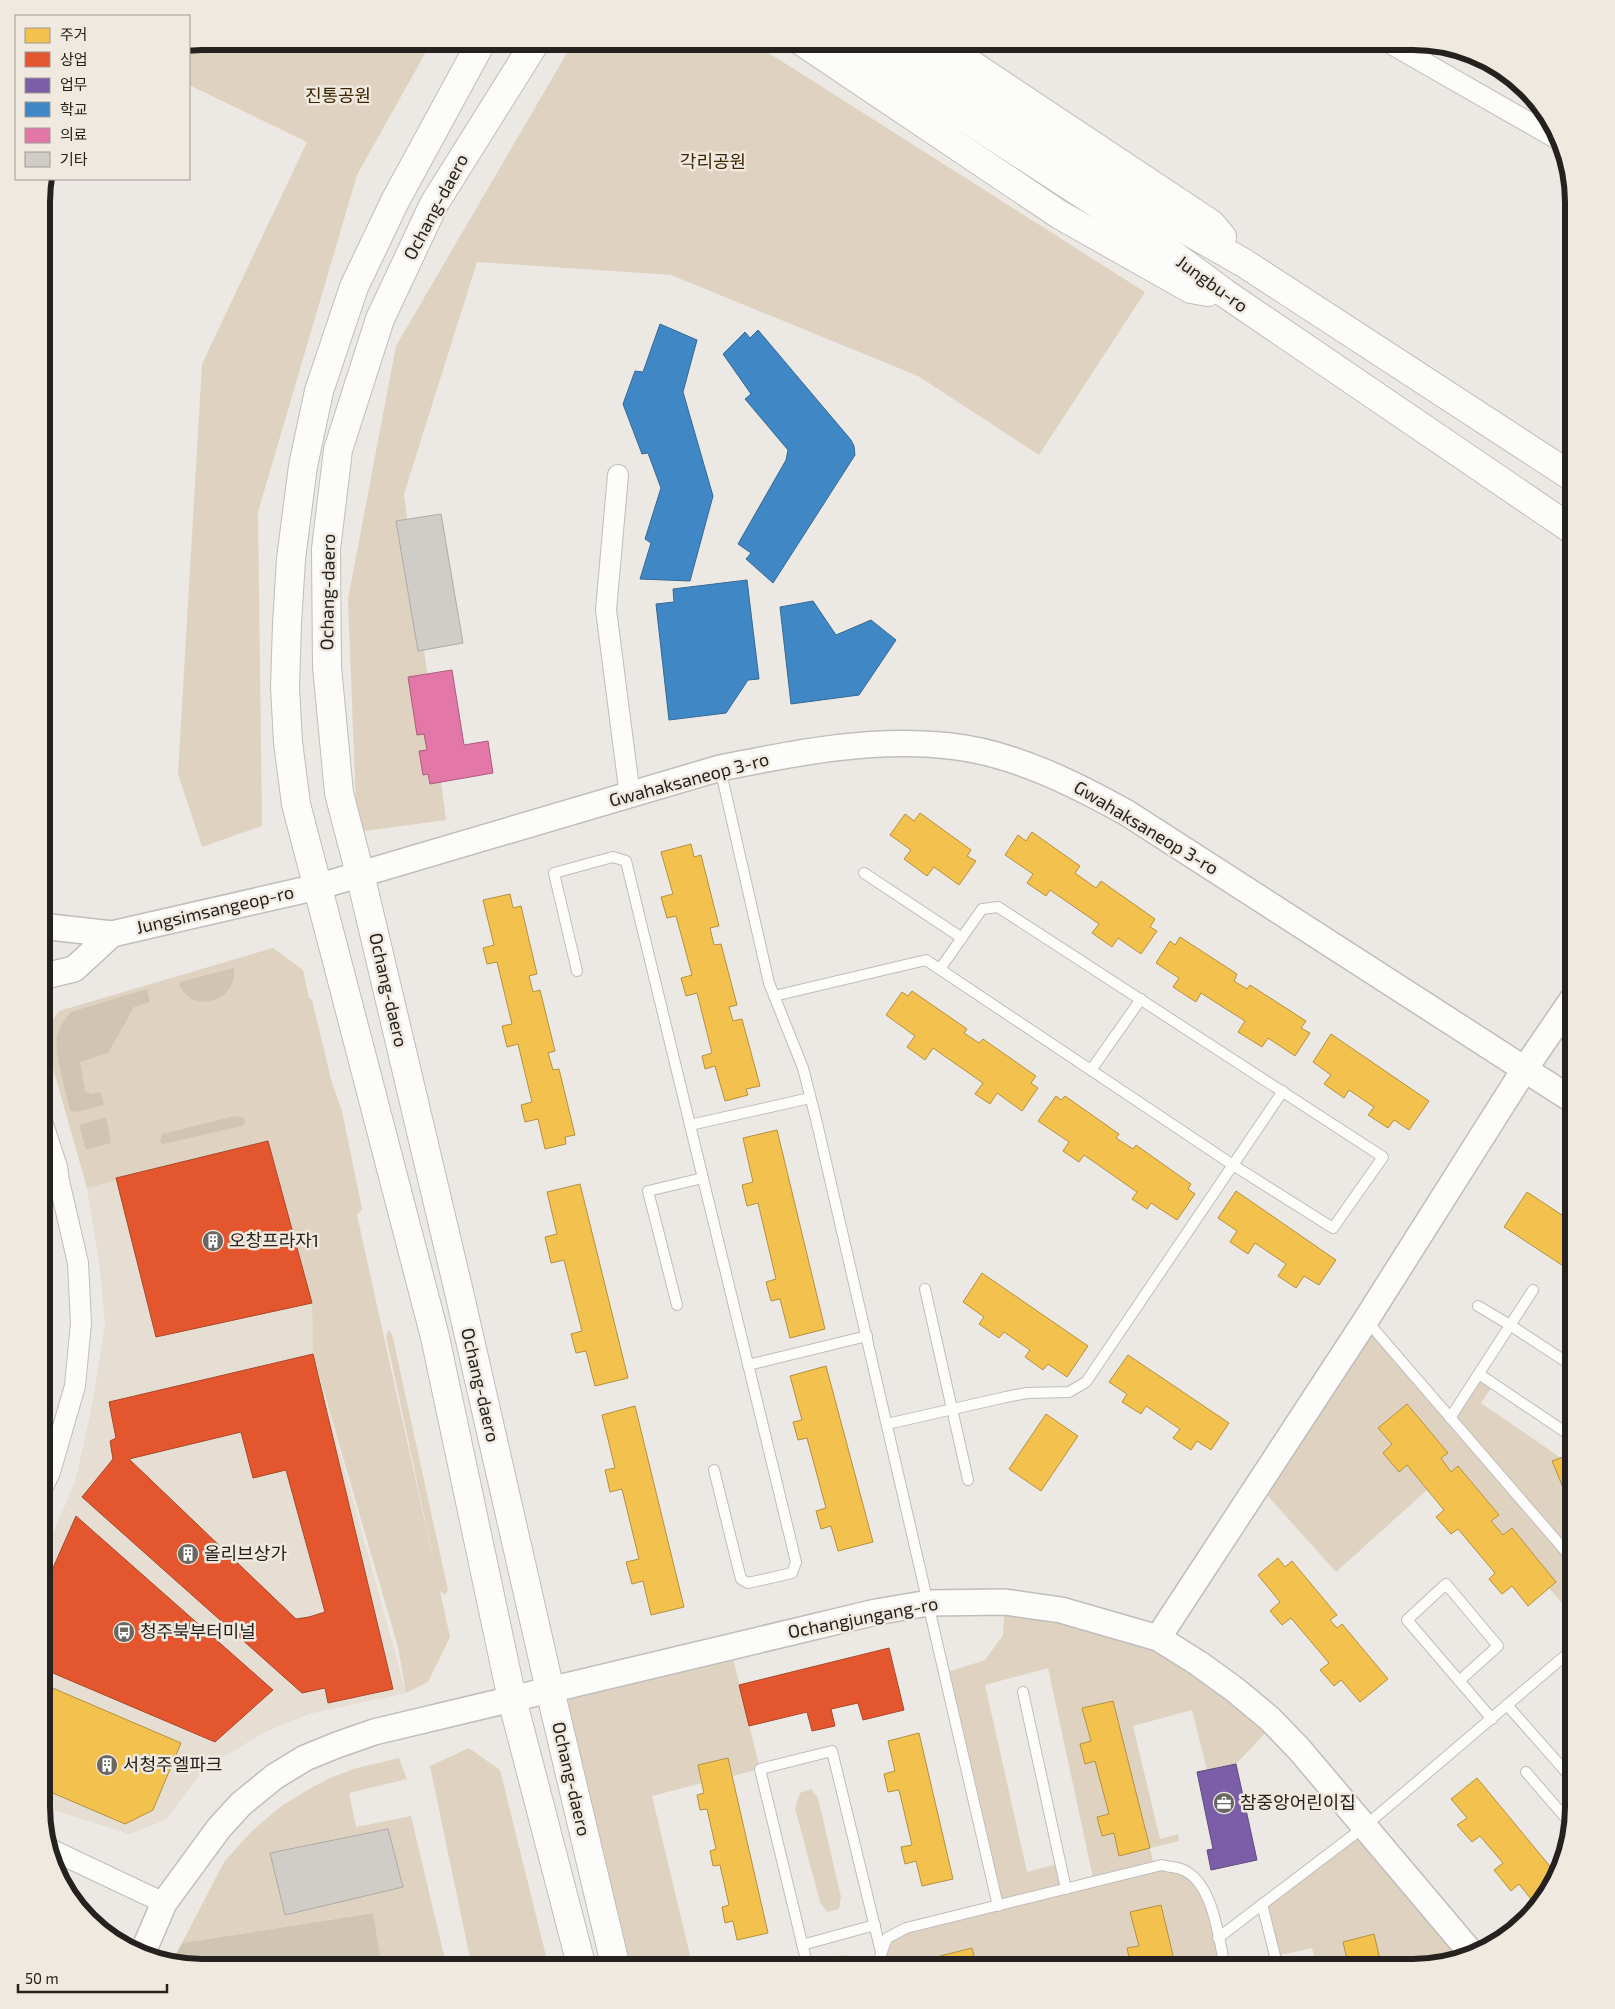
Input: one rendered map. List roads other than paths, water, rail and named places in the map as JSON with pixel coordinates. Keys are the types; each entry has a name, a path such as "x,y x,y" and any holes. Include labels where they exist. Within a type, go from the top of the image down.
{"main road":[{"name":"Ochang-daero","path":"477,50 395,201 354,287 319,391 303,466 291,559 285,687 288,742 296,804 435,1337 512,1699 580,1959"},
{"name":"Ochang-daero","path":"530,50 430,212 380,318 338,450 326,549 327,667 339,793 459,1292 614,1959"},
{"path":"814,50 1060,215 1191,289 1226,294"},
{"name":"Jungbu-ro","path":"861,50 1153,240 1226,294 1565,525"},
{"name":"Jungbu-ro","path":"905,50 1158,214 1244,264 1565,472"},
{"path":"948,50 1211,224 1244,264"}],"street":[{"path":"1423,51 1548,133"},
{"path":"618,475 606,610 630,796"},
{"name":"Gwahaksaneop 3-ro","path":"317,887 720,768 785,755 854,745 951,746 999,756 1078,785 1127,813 1565,1095"},
{"name":"Jungsimsangeop-ro","path":"50,927 112,934 317,887"},
{"name":"Jungsimsangeop-ro","path":"50,978 74,969 112,934"},
{"path":"1158,1638 1366,1320 1524,1070 1565,1010"},
{"path":"50,1146 57,1167 50,1183 78,1263 81,1323 75,1386 50,1472"},
{"name":"Ochangjungang-ro","path":"145,1947 164,1903 198,1854 241,1804 274,1777 305,1758 336,1745 374,1732 876,1612 929,1603 1005,1602 1061,1610 1158,1638 1198,1663 1269,1718 1299,1748 1467,1948"},
{"path":"57,1852 164,1903"}],"lane":[{"path":"720,768 769,982 802,1068 810,1098 867,1336 998,1906"},
{"path":"577,971 554,873 613,857 626,861 796,1562 792,1573 748,1583 741,1579 714,1470"},
{"path":"864,873 962,938"},
{"path":"774,996 926,960 1233,1165 1333,1228 1383,1157 998,907 982,909 940,969"},
{"path":"1091,1070 1140,999"},
{"path":"887,1424 1027,1393 1069,1392 1086,1382 1283,1091"},
{"path":"690,1125 810,1098"},
{"path":"677,1305 648,1191 703,1178"},
{"path":"925,1289 968,1480"},
{"path":"1450,1418 1532,1290"},
{"path":"1478,1306 1565,1361"},
{"path":"1366,1320 1565,1551"},
{"path":"748,1365 867,1336"},
{"path":"1479,1374 1565,1432"},
{"path":"1459,1681 1498,1646 1446,1584 1407,1620 1459,1681 1492,1718"},
{"path":"1218,1938 1364,1827 1565,1656"},
{"path":"1023,1692 1066,1889"},
{"path":"1507,1705 1565,1771"},
{"path":"806,1959 760,1769 832,1751 881,1952"},
{"path":"1526,1772 1565,1817"},
{"path":"879,1959 887,1938 906,1928 1162,1866 1182,1869 1198,1881 1209,1899 1223,1959"},
{"path":"1262,1904 1276,1959"},
{"path":"802,1945 875,1925"}],"place":[{"name":"오창프라자1","path":"213,1241"},
{"name":"올리브상가","path":"188,1554"},
{"name":"청주북부터미널","path":"124,1632"},
{"name":"서청주엘파크","path":"107,1765"},
{"name":"참중앙어린이집","path":"1224,1803"}],"park label":[{"name":"진통공원","path":"338,96"},
{"name":"각리공원","path":"713,162"}]}
